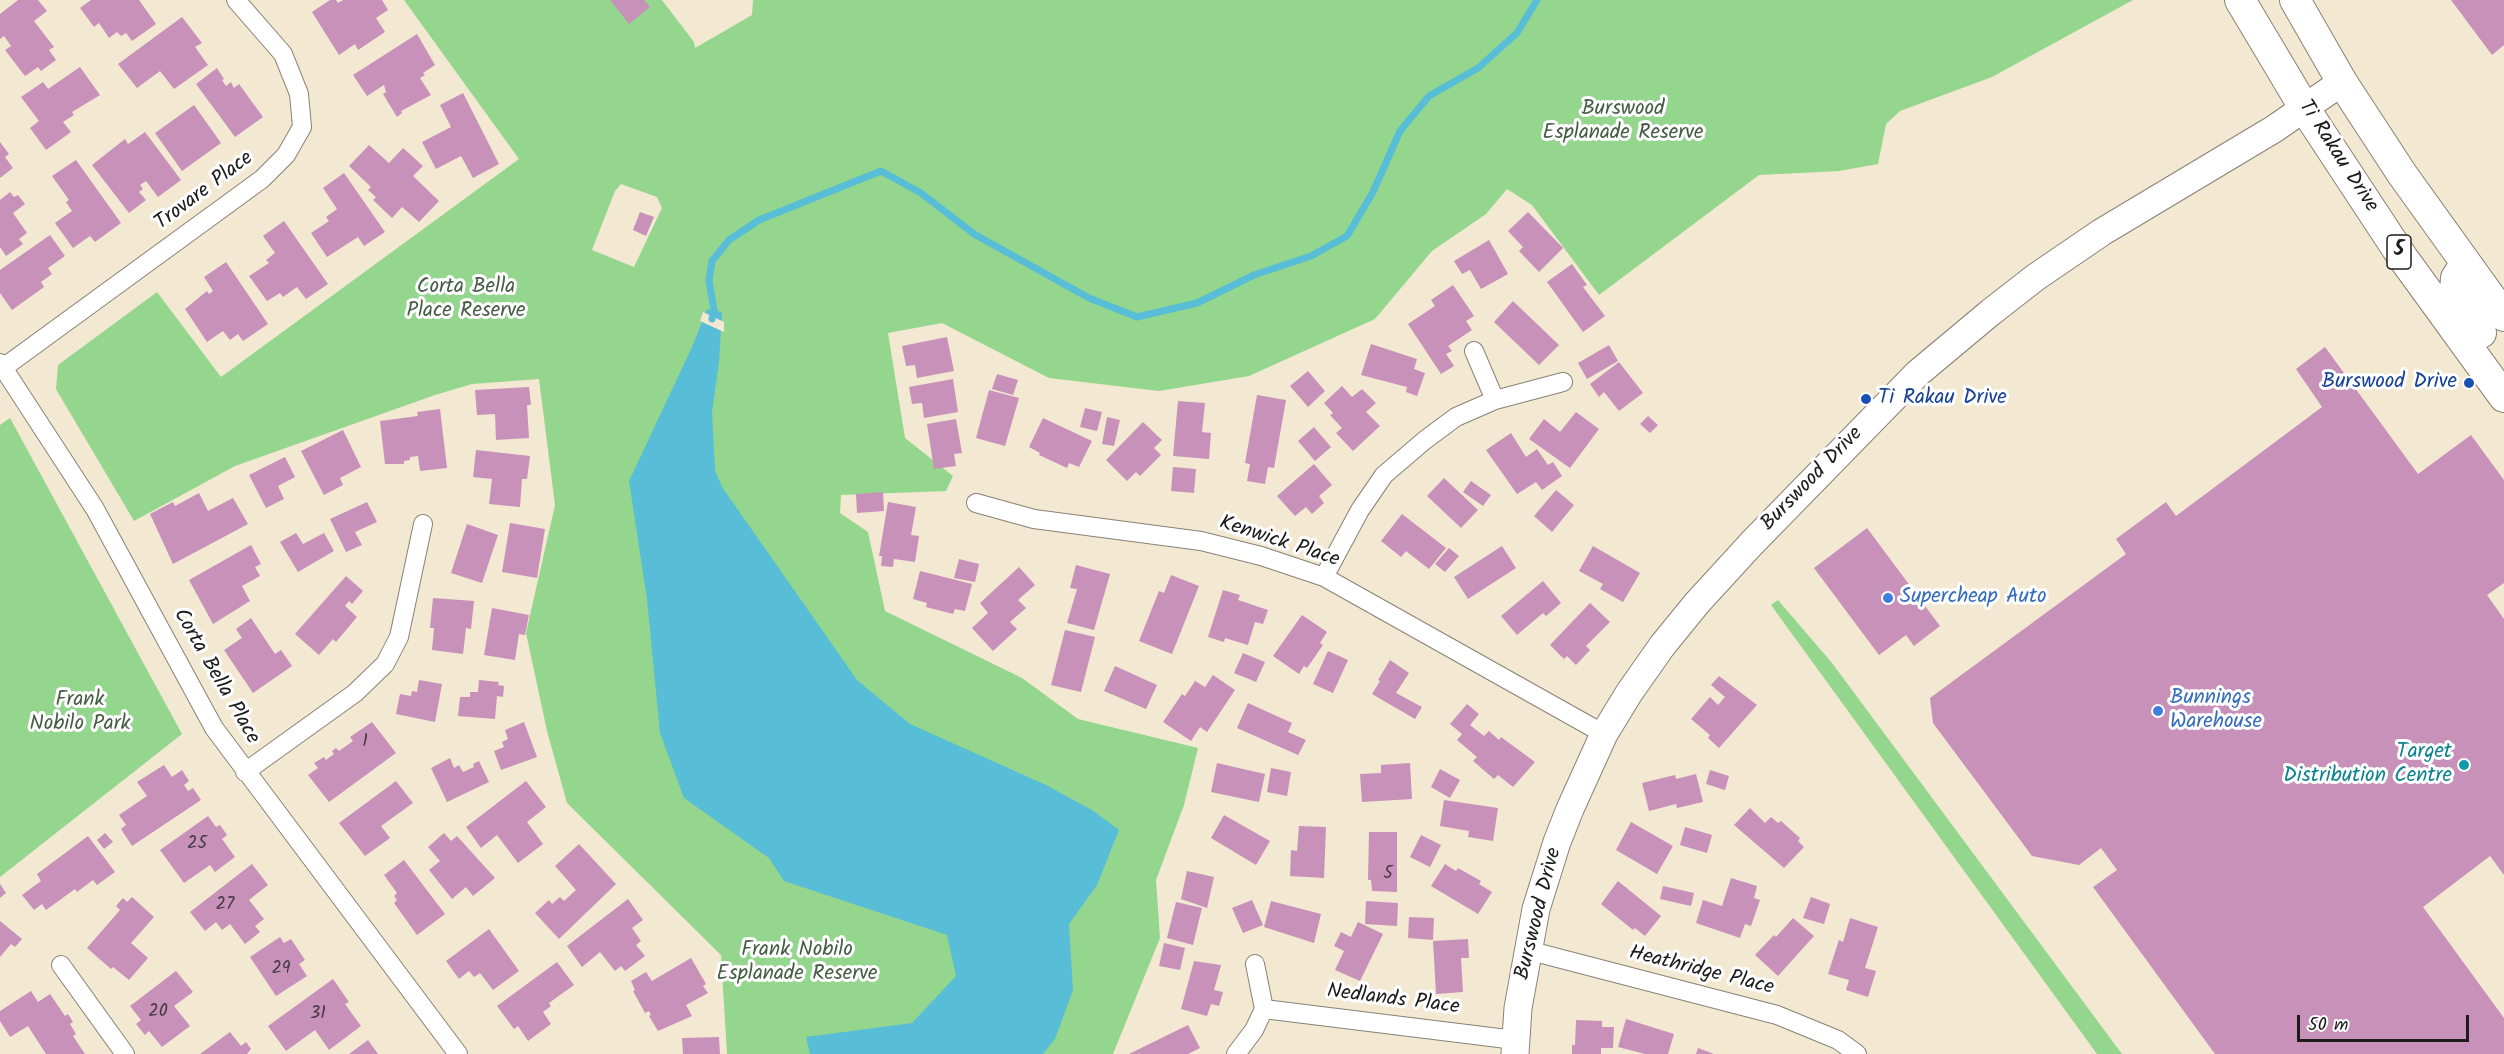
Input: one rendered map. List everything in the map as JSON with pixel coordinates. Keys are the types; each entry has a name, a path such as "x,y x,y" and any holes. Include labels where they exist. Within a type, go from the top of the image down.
{"main road":[{"name":"Ti Rakau Drive","path":"2240,0 2305,108 2403,258 2502,394"},
{"name":"5","path":"2295,0 2342,82 2402,174 2504,316"},
{"path":"2466,263 2456,278 2456,291 2460,303 2496,354 2502,394"}],"street":[{"name":"Trovare Place","path":"2,366 262,179 286,155 302,127 299,94 283,54 236,0"},
{"name":"Burswood Drive","path":"1515,1047 1527,950 1536,909 1557,842 1604,734 1662,646 1697,603 1772,522 1918,374 1991,312 2075,250 2305,108 2342,82"},
{"path":"1474,351 1495,400"},
{"name":"Corta Bella Place","path":"2,366 95,509 214,728 458,1054"},
{"path":"1324,577 1360,510 1384,475 1425,440 1456,417 1495,400 1563,382"},
{"name":"Kenwick Place","path":"976,503 1034,519 1201,541 1261,556 1324,577 1604,734"},
{"path":"245,772 355,693 385,664 399,637 423,524"},
{"name":"Heathridge Place","path":"1527,950 1777,1015 1838,1040 1857,1054"},
{"path":"1236,1054 1254,1030 1264,1009 1255,964"},
{"path":"62,965 125,1054"},
{"name":"Nedlands Place","path":"1264,1009 1515,1047"}],"green space":[{"path":"404,0 662,0 694,42 695,48 752,15 753,0 2133,0 1992,77 1900,111 1886,124 1878,164 1839,171 1759,175 1599,295 1532,205 1507,189 1486,214 1432,251 1375,319 1249,376 1159,391 1049,378 942,323 888,333 905,438 953,476 946,491 841,495 840,513 868,532 885,611 1022,678 1078,719 1198,748 1184,805 1156,880 1160,938 1113,1054 727,1054 721,955 567,803 547,731 526,633 555,505 539,379 472,384 435,395 235,466 134,521 56,389 58,365 157,292 221,377 519,159","holes":["621,184 657,197 662,208 634,267 592,250 615,191"]},
{"name":"Frank Nobilo Park","path":"10,418 182,734 0,877 0,425"},
{"path":"1778,600 1832,663 2122,1054 2097,1054 1771,605"}],"water":[{"path":"707,309 722,312 719,362 712,412 715,470 722,487 857,680 910,724 1046,785 1092,810 1119,830 1097,885 1069,924 1073,990 1055,1039 1043,1054 810,1054 806,1037 912,1023 956,976 947,935 784,881 769,858 684,798 660,733 647,599 629,481 692,347"}],"pier":[{"path":"703,312 724,322 724,332 700,321"}],"building":[{"path":"18,0 38,0 47,11 34,21 54,47 49,50 56,60 41,71 38,67 25,76 5,50 11,46 4,36 0,39 0,14"},
{"path":"91,0 139,0 156,24 132,41 126,33 121,36 117,32 109,38 99,23 94,27 80,8"},
{"path":"330,0 336,0 338,3 343,0 382,0 388,10 376,18 385,32 358,50 355,44 339,55 312,12"},
{"path":"610,0 644,0 650,7 629,24"},
{"path":"2451,0 2504,0 2504,45 2492,55"},
{"path":"182,17 202,43 195,47 208,65 174,89 160,71 137,88 118,64"},
{"path":"417,34 435,65 423,73 425,75 420,78 431,95 401,111 402,113 397,117 383,94 386,92 384,85 367,96 353,75"},
{"path":"80,67 100,95 72,112 74,115 63,122 71,132 46,150 30,128 39,121 21,97 43,82 48,89"},
{"path":"217,68 226,86 231,82 234,88 239,84 263,117 235,137 196,84"},
{"path":"463,93 499,164 473,178 461,156 436,169 422,142 451,127 440,105"},
{"path":"194,105 221,143 182,171 155,133"},
{"path":"145,132 181,180 158,197 146,181 140,185 143,189 139,192 146,200 129,213 92,165 125,139 128,144"},
{"path":"0,142 9,154 5,157 13,168 0,178"},
{"path":"369,145 389,163 403,148 423,166 413,176 439,201 419,222 402,207 392,218 373,200 376,197 368,190 371,187 349,166"},
{"path":"76,160 121,223 95,242 90,236 73,248 55,223 72,211 66,202 69,200 52,176"},
{"path":"344,173 385,232 364,246 358,237 327,257 311,233 329,221 326,217 337,209 323,188"},
{"path":"10,192 14,197 18,195 25,204 13,213 27,233 19,239 23,244 6,256 0,247 0,200"},
{"path":"640,212 654,217 646,236 633,230"},
{"path":"1528,212 1563,248 1539,272 1519,251 1523,247 1508,231"},
{"path":"284,221 328,284 306,299 297,287 283,297 280,293 267,301 249,276 269,263 266,260 275,253 263,236"},
{"path":"50,235 65,256 48,268 52,274 41,282 44,287 12,310 0,293 0,270"},
{"path":"1489,240 1508,274 1481,289 1470,270 1462,274 1454,261"},
{"path":"226,262 268,324 243,341 238,334 230,340 223,331 207,342 185,309 207,291 209,294 213,291 204,277"},
{"path":"1572,264 1587,285 1583,287 1605,316 1583,332 1547,282"},
{"path":"1453,285 1474,316 1466,321 1472,330 1448,346 1452,351 1446,354 1454,366 1441,374 1408,324 1435,306 1431,300"},
{"path":"1513,301 1559,345 1539,365 1494,322"},
{"path":"947,337 954,371 917,378 915,365 906,366 902,346"},
{"path":"1371,344 1417,359 1414,369 1425,373 1417,396 1406,392 1407,387 1361,375"},
{"path":"1609,345 1618,361 1587,379 1578,363"},
{"name":"Bunnings Warehouse","path":"2325,347 2418,474 2471,435 2504,480 2504,583 2487,595 2504,619 2504,875 2490,856 2423,907 2504,1018 2504,1054 2215,1054 2093,887 2117,870 2101,848 2079,865 2032,856 1933,723 1930,698 2126,554 2116,539 2166,502 2176,516 2322,407 2296,369"},
{"path":"1619,362 1643,393 1619,411 1604,392 1599,397 1590,384"},
{"path":"1308,371 1325,391 1308,407 1290,386"},
{"path":"997,374 1018,380 1013,395 992,389"},
{"path":"953,379 958,412 924,418 922,403 912,404 909,387"},
{"path":"1342,386 1352,397 1362,389 1376,403 1366,412 1380,426 1353,451 1336,433 1342,428 1330,415 1333,413 1324,403"},
{"path":"529,387 531,405 527,405 529,438 496,440 495,414 477,415 475,390"},
{"path":"989,390 1019,398 1005,446 976,438"},
{"path":"1257,395 1286,400 1274,468 1268,467 1265,484 1247,481 1250,464 1245,463"},
{"path":"1178,401 1205,403 1202,432 1211,433 1209,459 1173,456"},
{"path":"1085,408 1102,412 1097,431 1080,427"},
{"path":"440,409 447,468 420,471 418,456 410,457 410,460 404,461 404,464 385,464 380,421 418,416 417,412"},
{"path":"1576,412 1599,429 1570,468 1529,439 1544,419 1560,432"},
{"path":"1648,416 1658,425 1650,433 1640,424"},
{"path":"1107,417 1120,420 1114,446 1102,444"},
{"path":"1043,418 1092,441 1079,467 1069,463 1067,468 1039,455 1040,453 1029,447"},
{"path":"956,419 962,453 954,454 956,466 934,469 927,424"},
{"path":"1143,422 1162,440 1154,448 1161,455 1140,476 1136,472 1127,481 1106,460"},
{"path":"1314,427 1331,447 1315,461 1298,441"},
{"path":"343,430 361,467 340,478 343,485 324,495 301,451"},
{"path":"1511,433 1526,457 1537,449 1548,465 1553,462 1562,476 1542,490 1536,482 1517,494 1486,450"},
{"path":"476,450 530,456 527,479 522,479 520,507 489,504 492,479 473,477"},
{"path":"285,457 295,477 278,486 284,499 266,508 249,475"},
{"path":"1314,464 1332,485 1319,496 1324,503 1312,514 1306,507 1295,516 1277,496"},
{"path":"1173,467 1196,469 1194,493 1171,491"},
{"path":"1444,478 1478,510 1461,528 1427,496"},
{"path":"1471,481 1491,495 1483,506 1463,492"},
{"path":"1556,490 1574,505 1552,532 1534,516"},
{"path":"883,492 884,511 857,513 856,494"},
{"path":"199,493 208,511 233,498 248,524 173,564 150,514 173,502 175,506"},
{"path":"367,502 377,522 355,532 362,545 346,552 330,519"},
{"path":"888,502 916,507 911,535 919,536 915,562 894,559 893,567 881,566 882,556 879,556"},
{"path":"1402,514 1446,548 1429,569 1406,551 1401,557 1381,541"},
{"path":"510,523 545,529 537,578 502,572"},
{"path":"467,524 498,535 482,583 451,573"},
{"path":"1867,528 1940,626 1914,646 1906,635 1879,655 1814,568"},
{"path":"296,533 303,544 324,533 334,551 298,572 280,542"},
{"path":"251,545 261,564 255,567 260,576 242,586 250,601 213,624 189,580"},
{"path":"1502,546 1516,568 1468,599 1454,577"},
{"path":"1593,546 1640,573 1623,602 1600,589 1603,584 1579,571"},
{"path":"1449,548 1459,556 1445,572 1435,564"},
{"path":"959,559 979,564 975,582 954,578"},
{"path":"1076,565 1110,574 1094,630 1067,623 1077,589 1070,588"},
{"path":"1019,567 1035,585 1018,600 1026,608 1010,622 1017,629 993,651 972,628 988,613 980,603"},
{"path":"920,571 972,584 965,611 955,609 953,614 926,607 927,603 913,599"},
{"path":"1171,575 1199,586 1172,654 1139,641 1159,591 1164,593"},
{"path":"346,576 363,591 352,604 349,601 345,606 357,617 336,642 333,639 319,655 295,634"},
{"path":"1543,581 1561,603 1546,616 1543,613 1517,635 1501,616"},
{"path":"1223,590 1240,595 1238,600 1268,610 1263,624 1255,622 1248,645 1225,638 1224,642 1208,637"},
{"path":"433,598 474,601 471,629 466,628 463,654 432,650 434,628 430,628"},
{"path":"1590,603 1610,622 1586,646 1590,650 1576,665 1567,656 1564,659 1550,645"},
{"path":"492,608 529,615 525,635 519,634 515,660 484,655"},
{"path":"1302,615 1327,632 1320,643 1323,645 1307,668 1304,666 1299,674 1273,656"},
{"path":"251,618 275,654 281,650 292,666 253,693 224,650 242,638 236,629"},
{"path":"1065,630 1095,637 1081,692 1051,685"},
{"path":"1328,651 1348,660 1333,693 1313,684"},
{"path":"1243,653 1265,662 1256,682 1234,673"},
{"path":"1390,660 1409,673 1396,693 1422,707 1415,719 1372,694"},
{"path":"1115,666 1157,685 1146,709 1104,691"},
{"path":"1213,675 1235,690 1207,732 1200,727 1191,741 1163,722 1182,694 1185,696 1195,681 1205,687"},
{"path":"1719,676 1757,705 1719,748 1708,738 1710,735 1691,719 1710,697 1718,705 1725,697 1711,685"},
{"path":"419,680 442,684 435,722 396,714 400,694 411,696 412,691 417,692"},
{"path":"479,680 499,682 498,685 504,686 503,697 497,696 495,719 458,716 460,697 470,697 470,692 478,692"},
{"path":"1248,703 1292,723 1288,732 1306,740 1298,755 1237,728"},
{"path":"1467,704 1479,714 1470,725 1484,736 1489,731 1499,740 1501,737 1535,762 1513,787 1498,775 1494,779 1473,761 1477,757 1457,740 1462,734 1450,724"},
{"path":"372,722 396,753 329,802 308,775 318,768 314,763 324,757 326,760 334,754 332,751 336,748 339,751 353,741 350,737"},
{"path":"524,722 537,757 501,770 494,751 504,747 502,742 508,739 505,730"},
{"path":"450,758 454,768 459,765 463,772 474,767 473,764 479,761 489,782 447,802 431,768"},
{"path":"1217,763 1265,774 1259,802 1211,792"},
{"path":"1410,763 1412,799 1362,802 1360,774 1381,773 1381,765"},
{"path":"164,765 172,777 182,770 189,781 184,785 188,791 193,788 201,800 132,846 121,829 126,825 119,815 147,796 137,782"},
{"path":"1271,768 1291,772 1287,796 1267,792"},
{"path":"1440,769 1460,780 1450,798 1431,787"},
{"path":"1710,770 1729,776 1725,790 1706,784"},
{"path":"1696,774 1703,802 1677,808 1676,804 1649,811 1642,783 1675,775 1676,779"},
{"path":"396,781 413,803 381,826 390,838 365,856 339,823"},
{"path":"526,781 546,807 527,822 543,844 518,863 497,835 481,848 466,827"},
{"path":"1444,800 1498,808 1493,841 1468,837 1469,831 1440,826"},
{"path":"1750,808 1765,823 1771,817 1778,823 1781,821 1800,838 1798,841 1804,847 1784,868 1734,825"},
{"path":"1224,815 1270,841 1256,865 1211,838"},
{"path":"208,816 216,827 220,825 227,835 222,839 235,857 215,872 210,865 184,883 160,850"},
{"path":"1631,822 1673,846 1657,874 1616,850"},
{"path":"1299,826 1326,827 1324,878 1290,876 1291,850 1297,851"},
{"path":"1685,827 1712,835 1707,853 1680,845"},
{"path":"1369,832 1397,832 1397,892 1372,891 1371,880 1368,880"},
{"path":"105,833 113,842 104,849 97,840"},
{"path":"444,833 451,841 457,836 495,878 473,896 466,887 452,899 429,870 440,861 428,847"},
{"path":"1421,835 1441,845 1430,867 1410,857"},
{"path":"88,836 115,872 97,885 93,880 77,892 75,889 46,910 42,904 34,910 22,895 41,881 37,874"},
{"path":"579,844 616,884 559,939 535,913 549,900 552,904 560,897 564,901 576,890 555,866"},
{"path":"404,860 445,914 417,935 394,903 397,900 394,896 397,893 384,875"},
{"path":"252,864 268,885 249,900 264,919 255,926 260,932 245,944 230,924 222,930 216,922 205,931 190,912"},
{"path":"1445,864 1456,871 1458,868 1481,881 1479,884 1492,892 1478,914 1431,886"},
{"path":"1187,871 1214,877 1207,908 1181,899"},
{"path":"1731,878 1757,886 1754,898 1760,900 1751,926 1745,924 1740,938 1696,923 1703,900 1722,906"},
{"path":"1618,881 1661,916 1645,936 1635,928 1633,930 1601,904"},
{"path":"0,884 6,893 0,898"},
{"path":"1663,886 1694,893 1691,906 1660,899"},
{"path":"132,897 154,917 131,943 148,958 129,980 113,967 111,969 87,948 120,910 116,906 123,898 127,902"},
{"path":"1811,897 1830,904 1824,924 1803,918"},
{"path":"628,899 643,920 632,928 641,941 636,945 645,956 625,971 621,966 615,971 600,952 582,967 567,946"},
{"path":"1252,900 1263,925 1243,933 1232,908"},
{"path":"1271,901 1321,914 1314,943 1264,927"},
{"path":"1366,901 1398,903 1397,926 1365,924"},
{"path":"1176,902 1202,908 1193,945 1167,938"},
{"path":"1409,917 1434,918 1433,940 1408,938"},
{"path":"1793,918 1814,936 1778,976 1755,955"},
{"path":"1850,918 1878,927 1865,968 1876,971 1868,997 1846,990 1849,980 1828,974 1839,940 1843,942"},
{"path":"0,921 22,939 15,947 11,944 0,957"},
{"path":"1358,922 1383,934 1360,981 1335,970 1344,951 1334,946 1341,932 1351,937"},
{"path":"489,929 519,971 493,990 480,973 474,977 469,971 459,979 446,961"},
{"path":"280,937 284,943 291,939 305,960 299,964 307,976 276,996 250,957"},
{"path":"1468,939 1469,958 1461,958 1463,992 1436,994 1433,941"},
{"path":"1164,943 1185,948 1180,970 1159,966"},
{"path":"691,958 706,984 703,986 708,993 686,1005 692,1016 658,1031 649,1016 651,1015 649,1011 645,1013 633,991 635,990 631,981 646,972 652,981"},
{"path":"1194,961 1221,965 1214,990 1223,992 1219,1006 1211,1004 1207,1016 1181,1009"},
{"path":"557,962 574,985 549,1003 551,1006 543,1012 551,1024 528,1041 518,1026 514,1029 497,1006"},
{"path":"176,971 193,992 174,1006 190,1026 162,1047 149,1031 145,1035 136,1024 141,1020 130,1006"},
{"path":"333,979 349,1002 345,1004 361,1026 329,1050 315,1030 286,1051 268,1026"},
{"path":"31,991 38,1002 50,994 65,1016 68,1014 73,1022 70,1024 76,1034 73,1036 85,1054 46,1054 28,1026 10,1037 0,1021 0,1011"},
{"path":"1626,1019 1674,1034 1668,1054 1645,1054 1618,1047"},
{"path":"1576,1020 1602,1021 1602,1027 1614,1027 1613,1048 1601,1048 1601,1054 1572,1054 1572,1045 1575,1045"},
{"path":"1188,1025 1200,1048 1188,1054 1129,1054"},
{"path":"230,1032 241,1046 246,1042 251,1049 247,1054 200,1054"},
{"path":"719,1037 720,1054 683,1054 682,1038"},
{"path":"368,1040 378,1054 349,1054"},
{"path":"1698,1048 1714,1054 1696,1054"}],"waterway":[{"path":"712,319 714,310 709,281 712,261 729,240 759,220 881,171 921,193 974,234 1089,298 1137,317 1197,303 1254,275 1311,256 1347,236 1373,192 1400,131 1429,96 1478,68 1517,33 1537,0"}],"place":[{"name":"Burswood Drive","path":"2469,383"},
{"name":"Ti Rakau Drive","path":"1866,399"},
{"name":"Supercheap Auto","path":"1888,598"},
{"name":"Bunnings Warehouse","path":"2158,711"},
{"name":"Target Distribution Centre","path":"2464,765"}],"park label":[{"name":"Burswood Esplanade Reserve","path":"1623,122"},
{"name":"Corta Bella Place Reserve","path":"466,300"},
{"name":"Frank Nobilo Esplanade Reserve","path":"797,963"}]}
